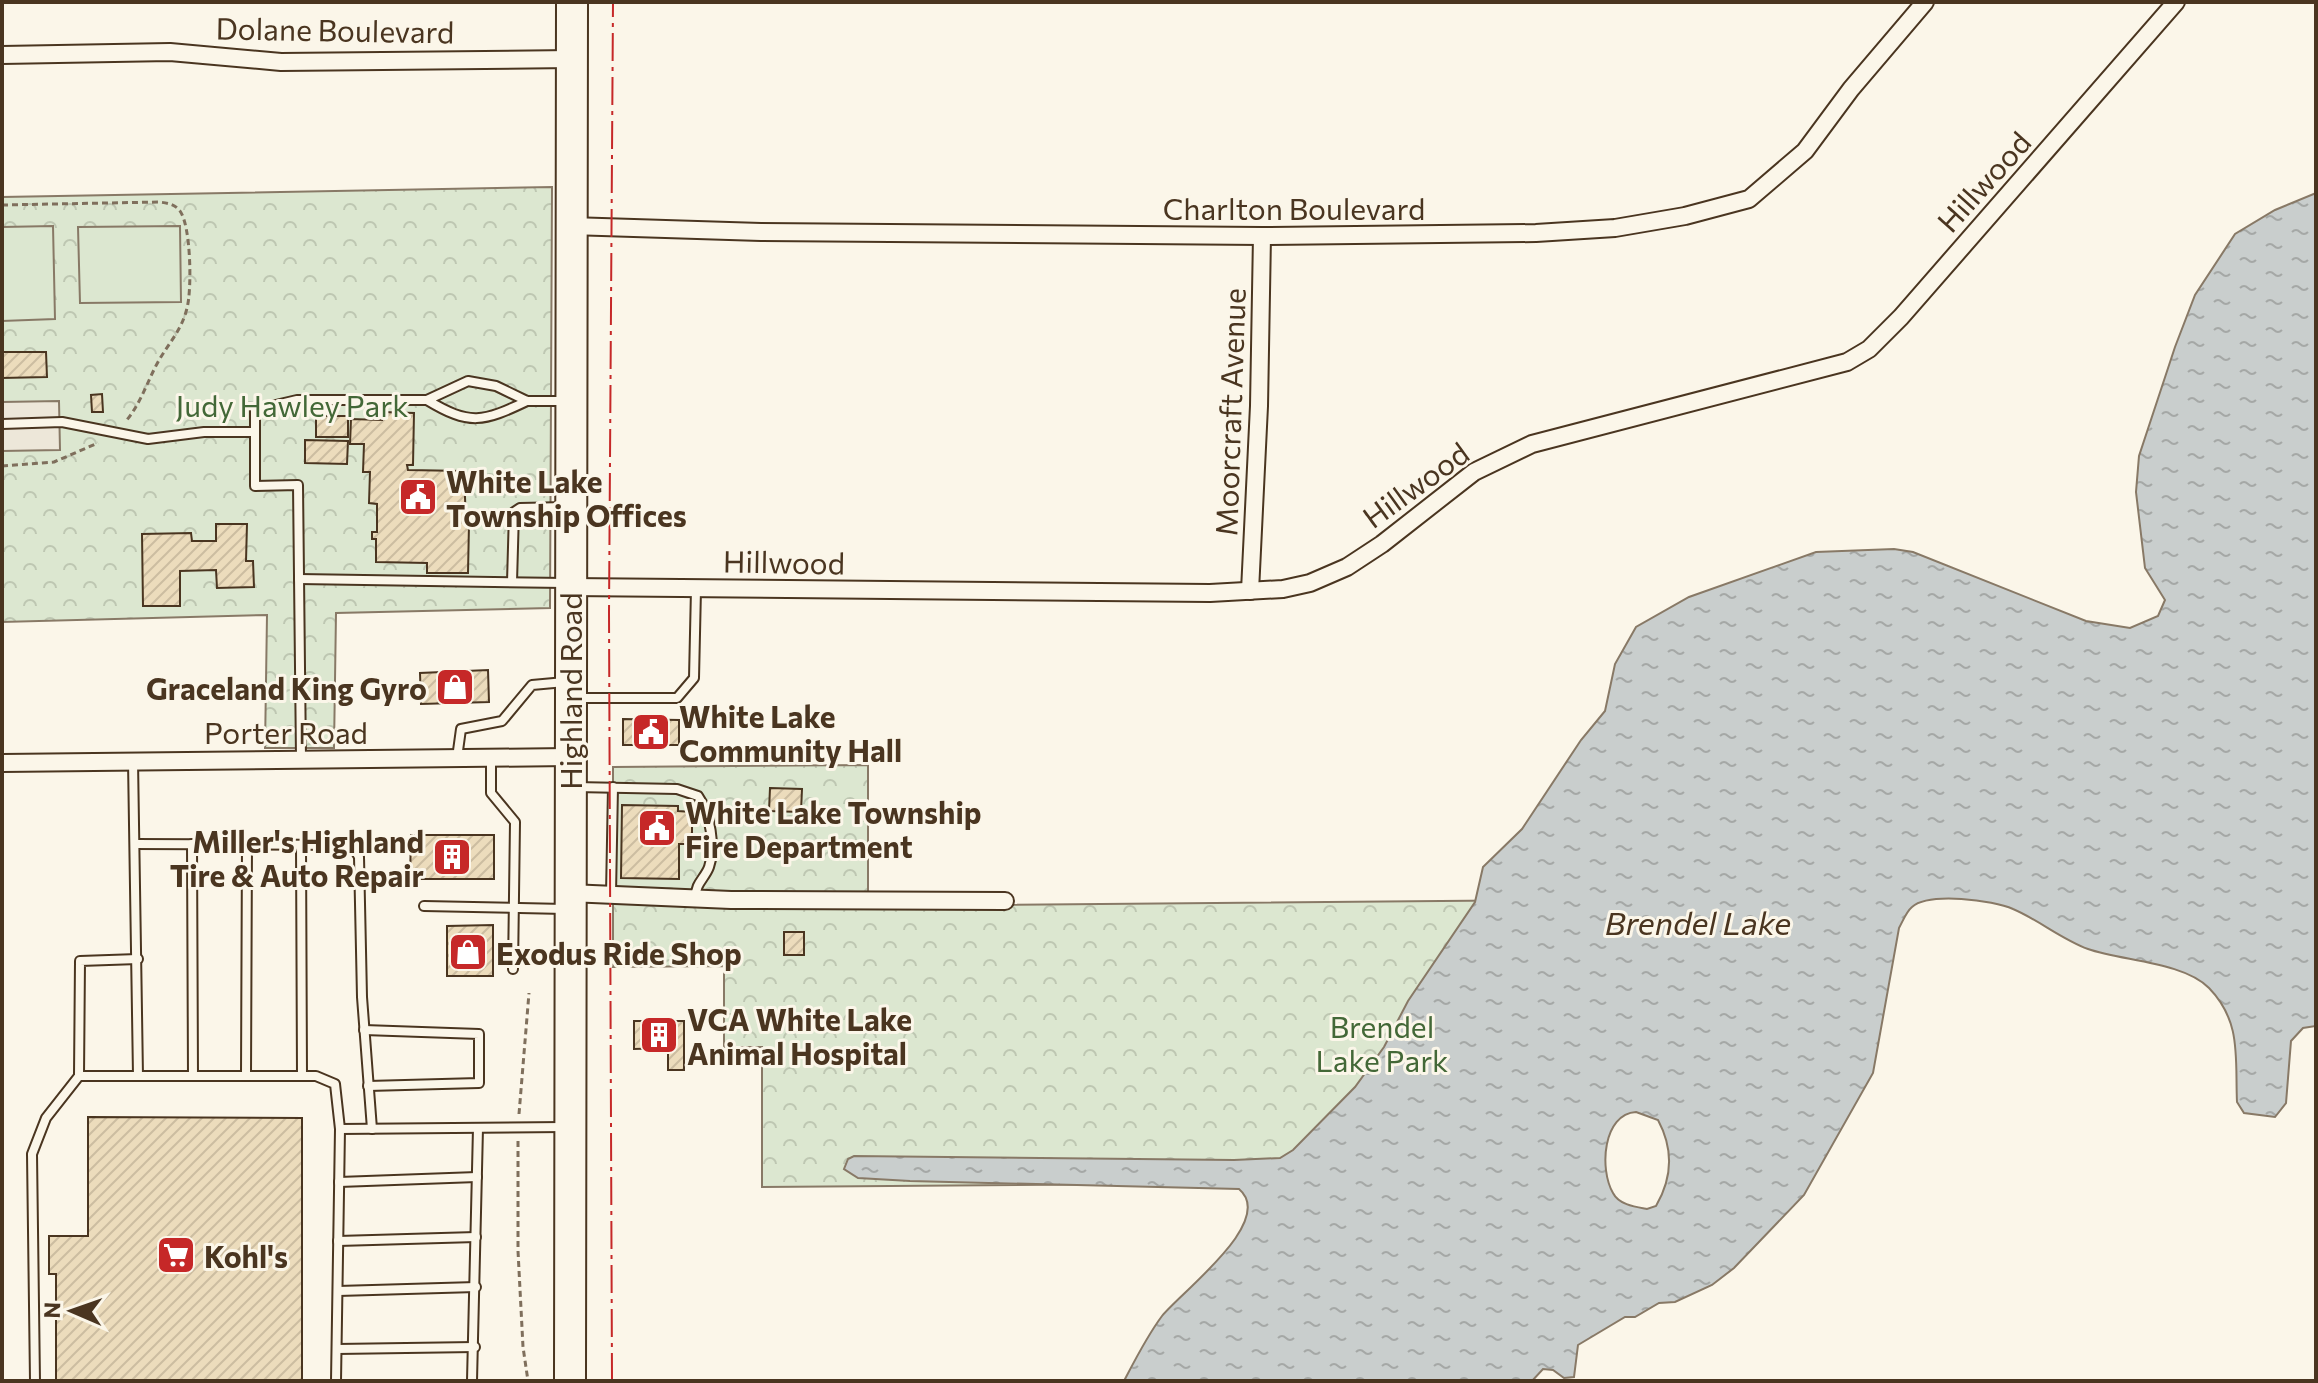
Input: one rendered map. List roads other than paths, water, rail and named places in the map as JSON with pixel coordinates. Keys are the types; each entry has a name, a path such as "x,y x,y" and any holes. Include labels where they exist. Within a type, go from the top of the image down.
{"highway":[{"name":"Highland Road","path":"570,1381 572,2"}],"street":[{"name":"Charlton Boulevard","path":"570,226 761,232 1262,236 1536,233 1615,228 1685,216 1749,199 1805,151 1851,89 1925,2"},
{"name":"Hillwood","path":"570,585 1044,594 1250,591 1310,583 1347,567 1382,544 1474,472 1532,444 1726,392 1810,375 1847,362 1869,349 1921,295 2176,2"},
{"name":"Dolane Boulevard","path":"2,55 170,52 281,62 572,59"},
{"name":"Moorcraft Avenue","path":"1250,591 1259,406 1262,236"},
{"name":"Porter Road","path":"2,763 491,757 569,772"},
{"path":"569,902 611,894 731,900 1005,901"}],"lane":[{"path":"301,758 298,485 255,486 255,410 297,400 427,400 468,381 496,386 527,401 570,401"},
{"path":"427,400 464,420 502,414 527,401"},
{"path":"2,424 62,422 148,439 204,432 255,432"},
{"path":"512,582 514,512 520,508 570,507"},
{"path":"299,579 570,585"},
{"path":"457,758 461,729 502,721 532,685 677,698 694,678 696,588"},
{"path":"491,757 491,793 515,822 513,969"},
{"path":"133,760 138,1076"},
{"path":"569,772 613,787 677,789 698,796 709,822 710,865 696,889 696,896"},
{"path":"611,894 613,787"},
{"path":"135,844 352,845 359,857 364,1030 372,1129"},
{"path":"192,844 193,1076"},
{"path":"246,1076 247,844"},
{"path":"301,845 302,1075"},
{"path":"424,906 515,909 569,902"},
{"path":"35,1381 32,1154 46,1118 79,1076 80,961 138,959"},
{"path":"364,1030 479,1034 479,1083 368,1086"},
{"path":"79,1076 302,1075 316,1076 335,1084 340,1129 336,1381"},
{"path":"340,1129 570,1127"},
{"path":"472,1381 478,1128"},
{"path":"339,1182 477,1177"},
{"path":"338,1241 476,1237"},
{"path":"338,1291 476,1287"},
{"path":"337,1349 475,1347"}],"water":[{"name":"Brendel Lake","path":"2316,193 2316,1026 2303,1028 2291,1041 2286,1103 2275,1117 2244,1113 2237,1102 2232,1027 2220,1001 2198,979 2169,967 2088,949 2023,913 2004,906 1961,899 1920,902 1910,909 1899,928 1873,1073 1804,1195 1734,1268 1712,1285 1675,1302 1659,1303 1635,1317 1625,1317 1578,1345 1574,1377 1564,1378 1553,1370 1543,1369 1532,1381 1124,1381 1162,1316 1222,1256 1236,1237 1246,1219 1247,1203 1239,1189 910,1181 858,1178 844,1169 848,1159 854,1156 1234,1160 1280,1158 1293,1150 1355,1087 1384,1047 1408,1001 1475,902 1483,867 1522,829 1581,740 1605,711 1615,664 1636,627 1689,597 1816,552 1894,549 1913,552 2086,621 2130,628 2158,616 2165,600 2145,568 2136,492 2139,456 2195,295 2235,234 2275,210","holes":["1636,1112 1658,1120 1668,1152 1666,1184 1656,1206 1647,1209 1628,1205 1616,1197 1609,1183 1605,1157 1611,1132 1625,1115"]}],"place":[{"name":"White Lake Township Offices","path":"418,497"},
{"name":"Graceland King Gyro","path":"455,687"},
{"name":"White Lake Community Hall","path":"651,732"},
{"name":"White Lake Township Fire Department","path":"657,828"},
{"name":"Miller's Highland Tire & Auto Repair","path":"452,857"},
{"name":"Exodus Ride Shop","path":"468,952"},
{"name":"VCA White Lake Animal Hospital","path":"659,1035"},
{"name":"Kohl's","path":"176,1255"}],"park label":[{"name":"Judy Hawley Park","path":"292,404"},
{"name":"Brendel Lake Park","path":"1382,1042"}]}
